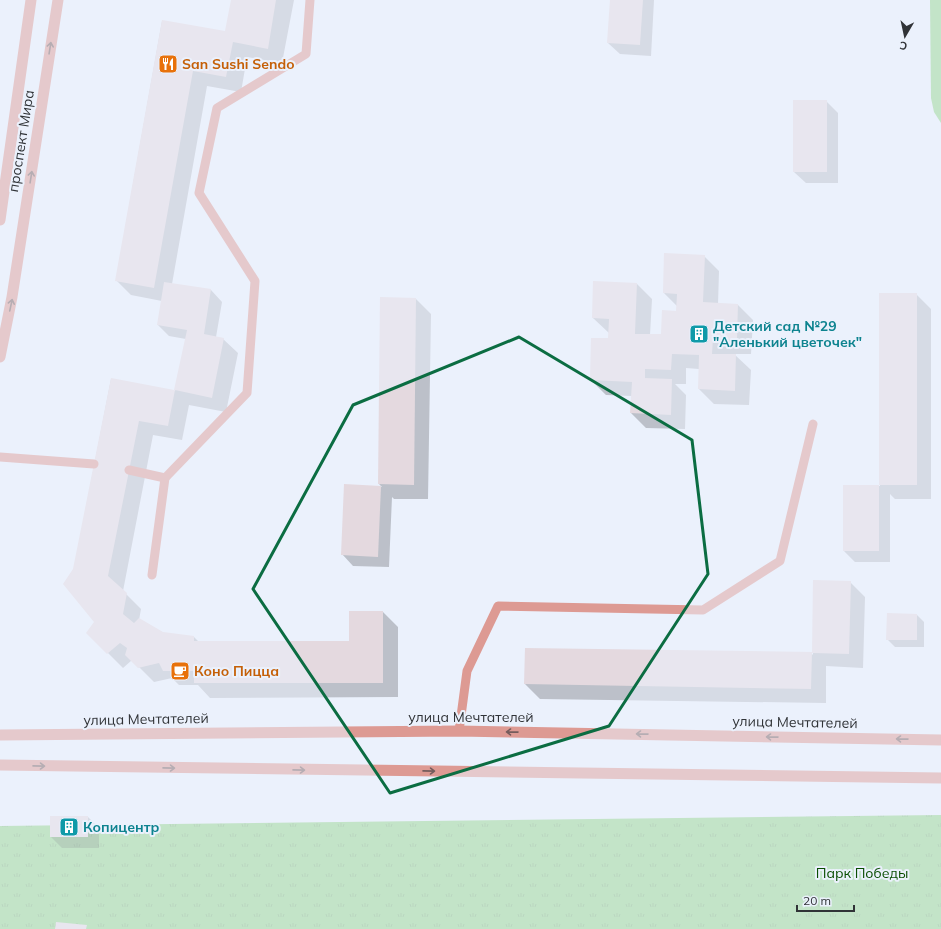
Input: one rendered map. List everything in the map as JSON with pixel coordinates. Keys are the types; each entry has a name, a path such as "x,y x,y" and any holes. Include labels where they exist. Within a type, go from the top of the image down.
{"street":[{"name":"проспект Мира","path":"0,220 31,0"},
{"name":"проспект Мира","path":"0,357 12,297 58,0"},
{"name":"улица Мечтателей","path":"0,735 459,731 941,740"},
{"path":"0,766 941,778"}],"lane":[{"path":"152,575 165,478 246,393 255,281 199,193 216,108 306,54 310,0"},
{"path":"459,731 467,670 498,606 702,610 780,561 812,424"},
{"path":"0,456 94,464"},
{"path":"129,470 165,478"}],"highlighted area":[{"path":"519,337 692,440 708,574 609,726 390,793 253,589 353,405"}],"green space":[{"path":"930,0 941,0 941,123 934,112 931,98"},
{"name":"Парк Победы","path":"941,815 941,929 0,929 0,826"}],"building":[{"path":"231,0 276,0 268,49 233,42 226,77 193,71 154,288 115,281 162,20 225,31"},
{"path":"610,0 643,0 640,45 607,43"},
{"path":"793,100 827,100 827,172 793,172"},
{"name":"Детский сад №29 \"Аленький цветочек\"","path":"664,253 705,255 703,302 738,304 737,340 713,339 712,354 736,354 735,391 698,389 699,355 672,354 671,370 645,369 645,378 672,379 671,415 630,413 632,382 590,380 591,338 608,338 609,319 592,318 593,281 637,283 635,334 661,334 662,310 676,311 677,294 663,293"},
{"path":"164,282 211,289 204,334 224,338 212,398 175,390 168,426 139,421 108,576 127,593 123,614 134,623 139,618 163,632 194,636 194,641 349,641 349,611 383,611 383,683 194,683 194,671 163,671 159,663 138,668 125,655 127,648 120,643 107,654 86,633 94,622 63,584 73,569 111,378 174,390 187,330 157,325"},
{"path":"879,293 917,293 917,485 879,485"},
{"path":"380,297 416,298 414,485 378,484"},
{"path":"344,484 381,486 378,557 341,555"},
{"path":"843,485 879,485 879,551 843,551"},
{"path":"813,580 851,581 849,654 812,653"},
{"path":"887,613 917,614 917,640 886,640"},
{"path":"525,648 812,652 811,689 524,684"},
{"name":"Копицентр","path":"50,816 88,816 88,837 50,837"},
{"path":"56,922 87,925 86,929 55,929"}],"place":[{"name":"San Sushi Sendo","path":"168,64"},
{"name":"Детский сад №29 \"Аленький цветочек\"","path":"699,334"},
{"name":"Коно Пицца","path":"180,671"},
{"name":"Копицентр","path":"69,827"}]}
